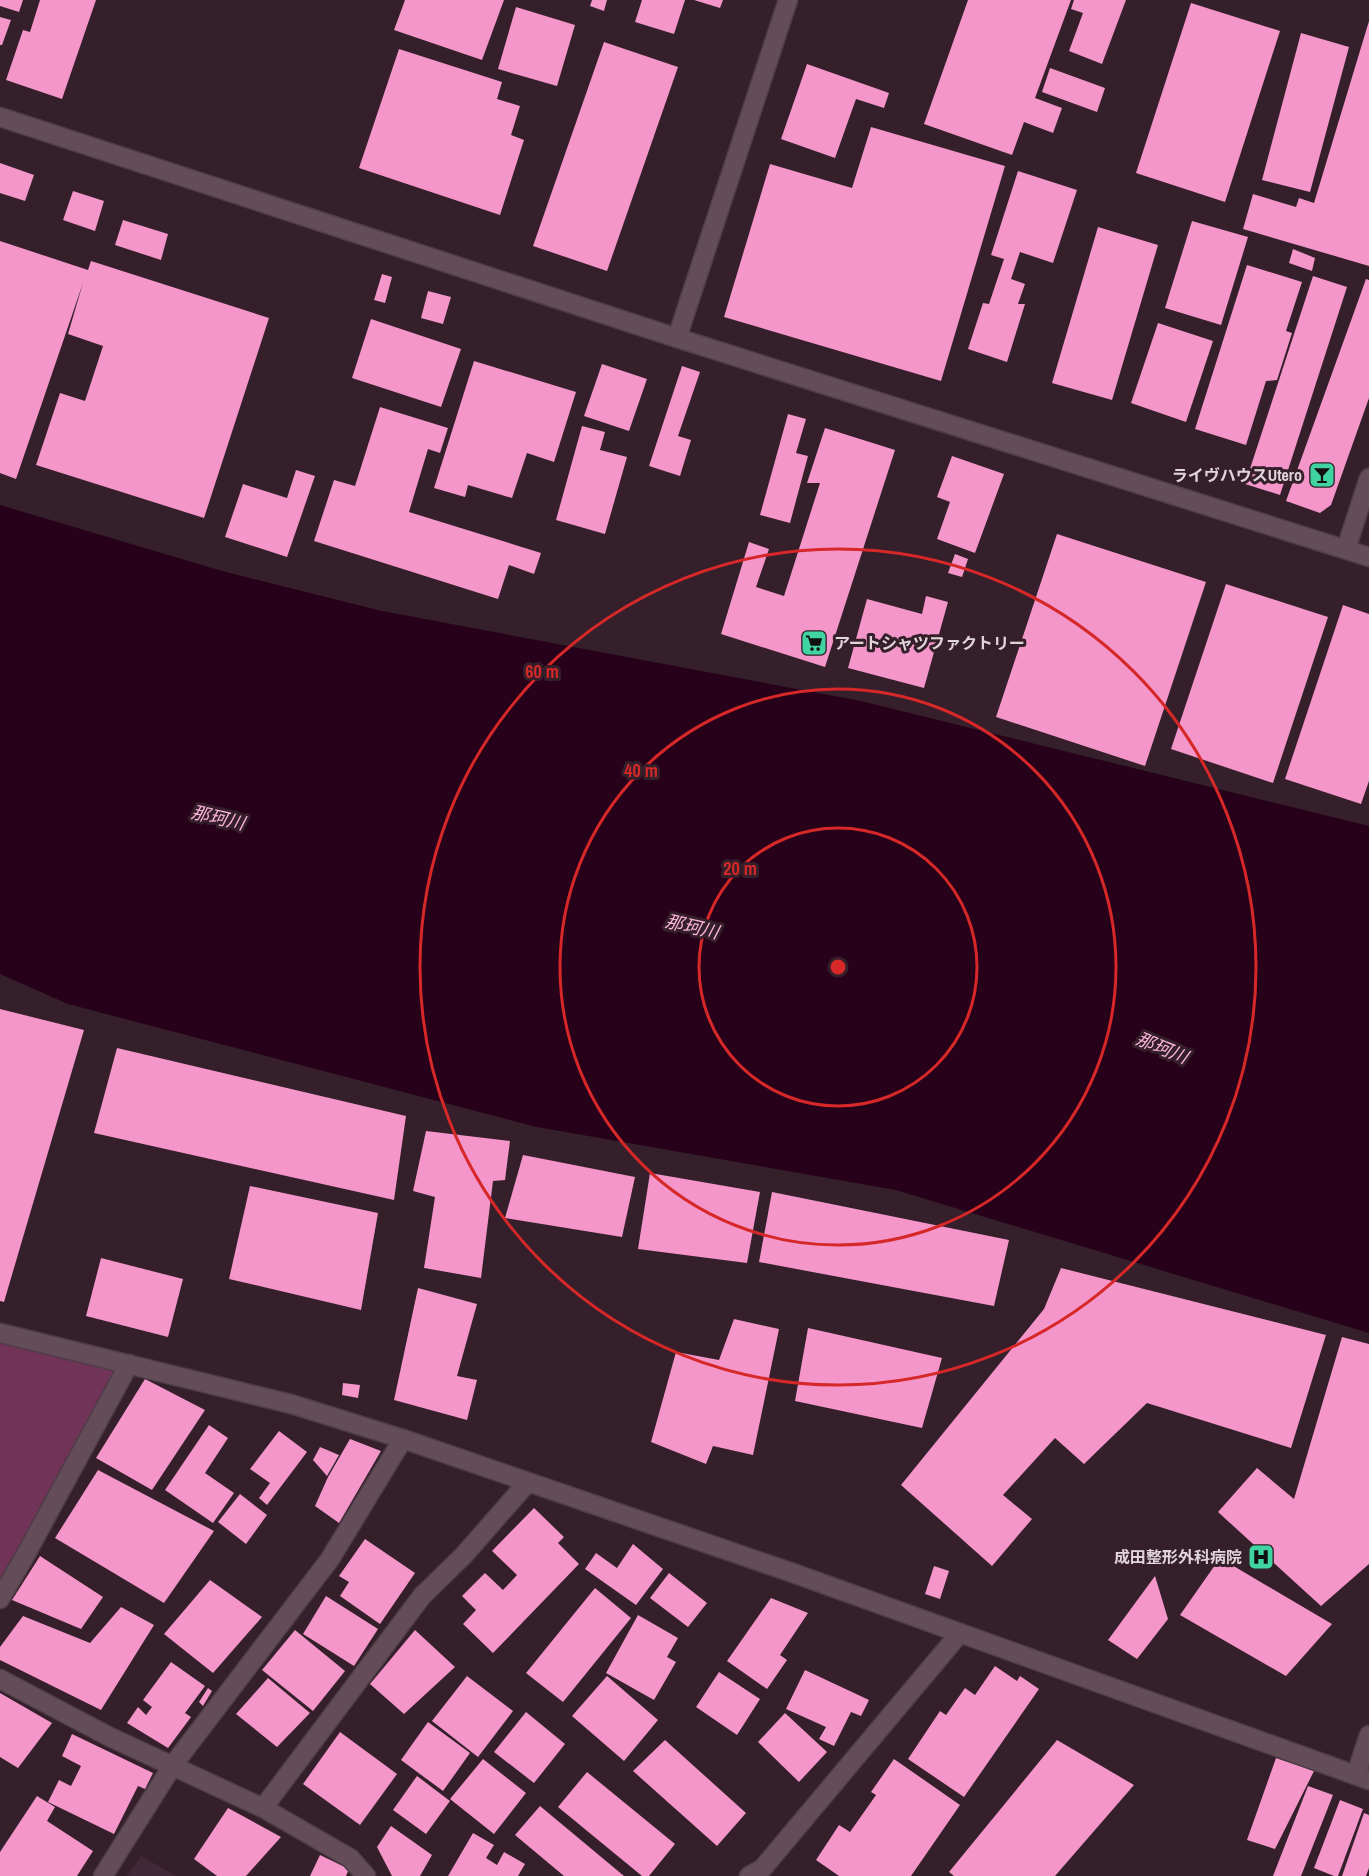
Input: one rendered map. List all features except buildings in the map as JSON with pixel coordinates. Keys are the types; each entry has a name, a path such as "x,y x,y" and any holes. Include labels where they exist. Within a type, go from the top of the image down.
{"street":[{"path":"677,338 788,0"},
{"path":"0,117 677,338 1369,557"},
{"path":"1346,549 1369,478"},
{"path":"0,1333 291,1404 403,1439 960,1633 1362,1777 1369,1735"},
{"path":"0,1599 129,1364"},
{"path":"104,1876 173,1765 330,1559 403,1439"},
{"path":"262,1808 422,1596 464,1555 527,1482"},
{"path":"749,1876 762,1869 960,1633"},
{"path":"0,1679 110,1737 262,1808 350,1858 366,1876"}],"shaded area":[{"path":"0,1343 115,1369 14,1561 0,1582"},
{"path":"141,1856 176,1876 127,1876"}],"water":[{"name":"那珂川","path":"0,505 222,571 382,611 861,701 1369,826 1369,1333 896,1190 537,1127 68,1004 0,974"}],"place":[{"name":"ライヴハウスUtero","path":"1322,475"},
{"name":"アートシャツファクトリー","path":"814,643"},
{"name":"成田整形外科病院","path":"1261,1557"}]}
